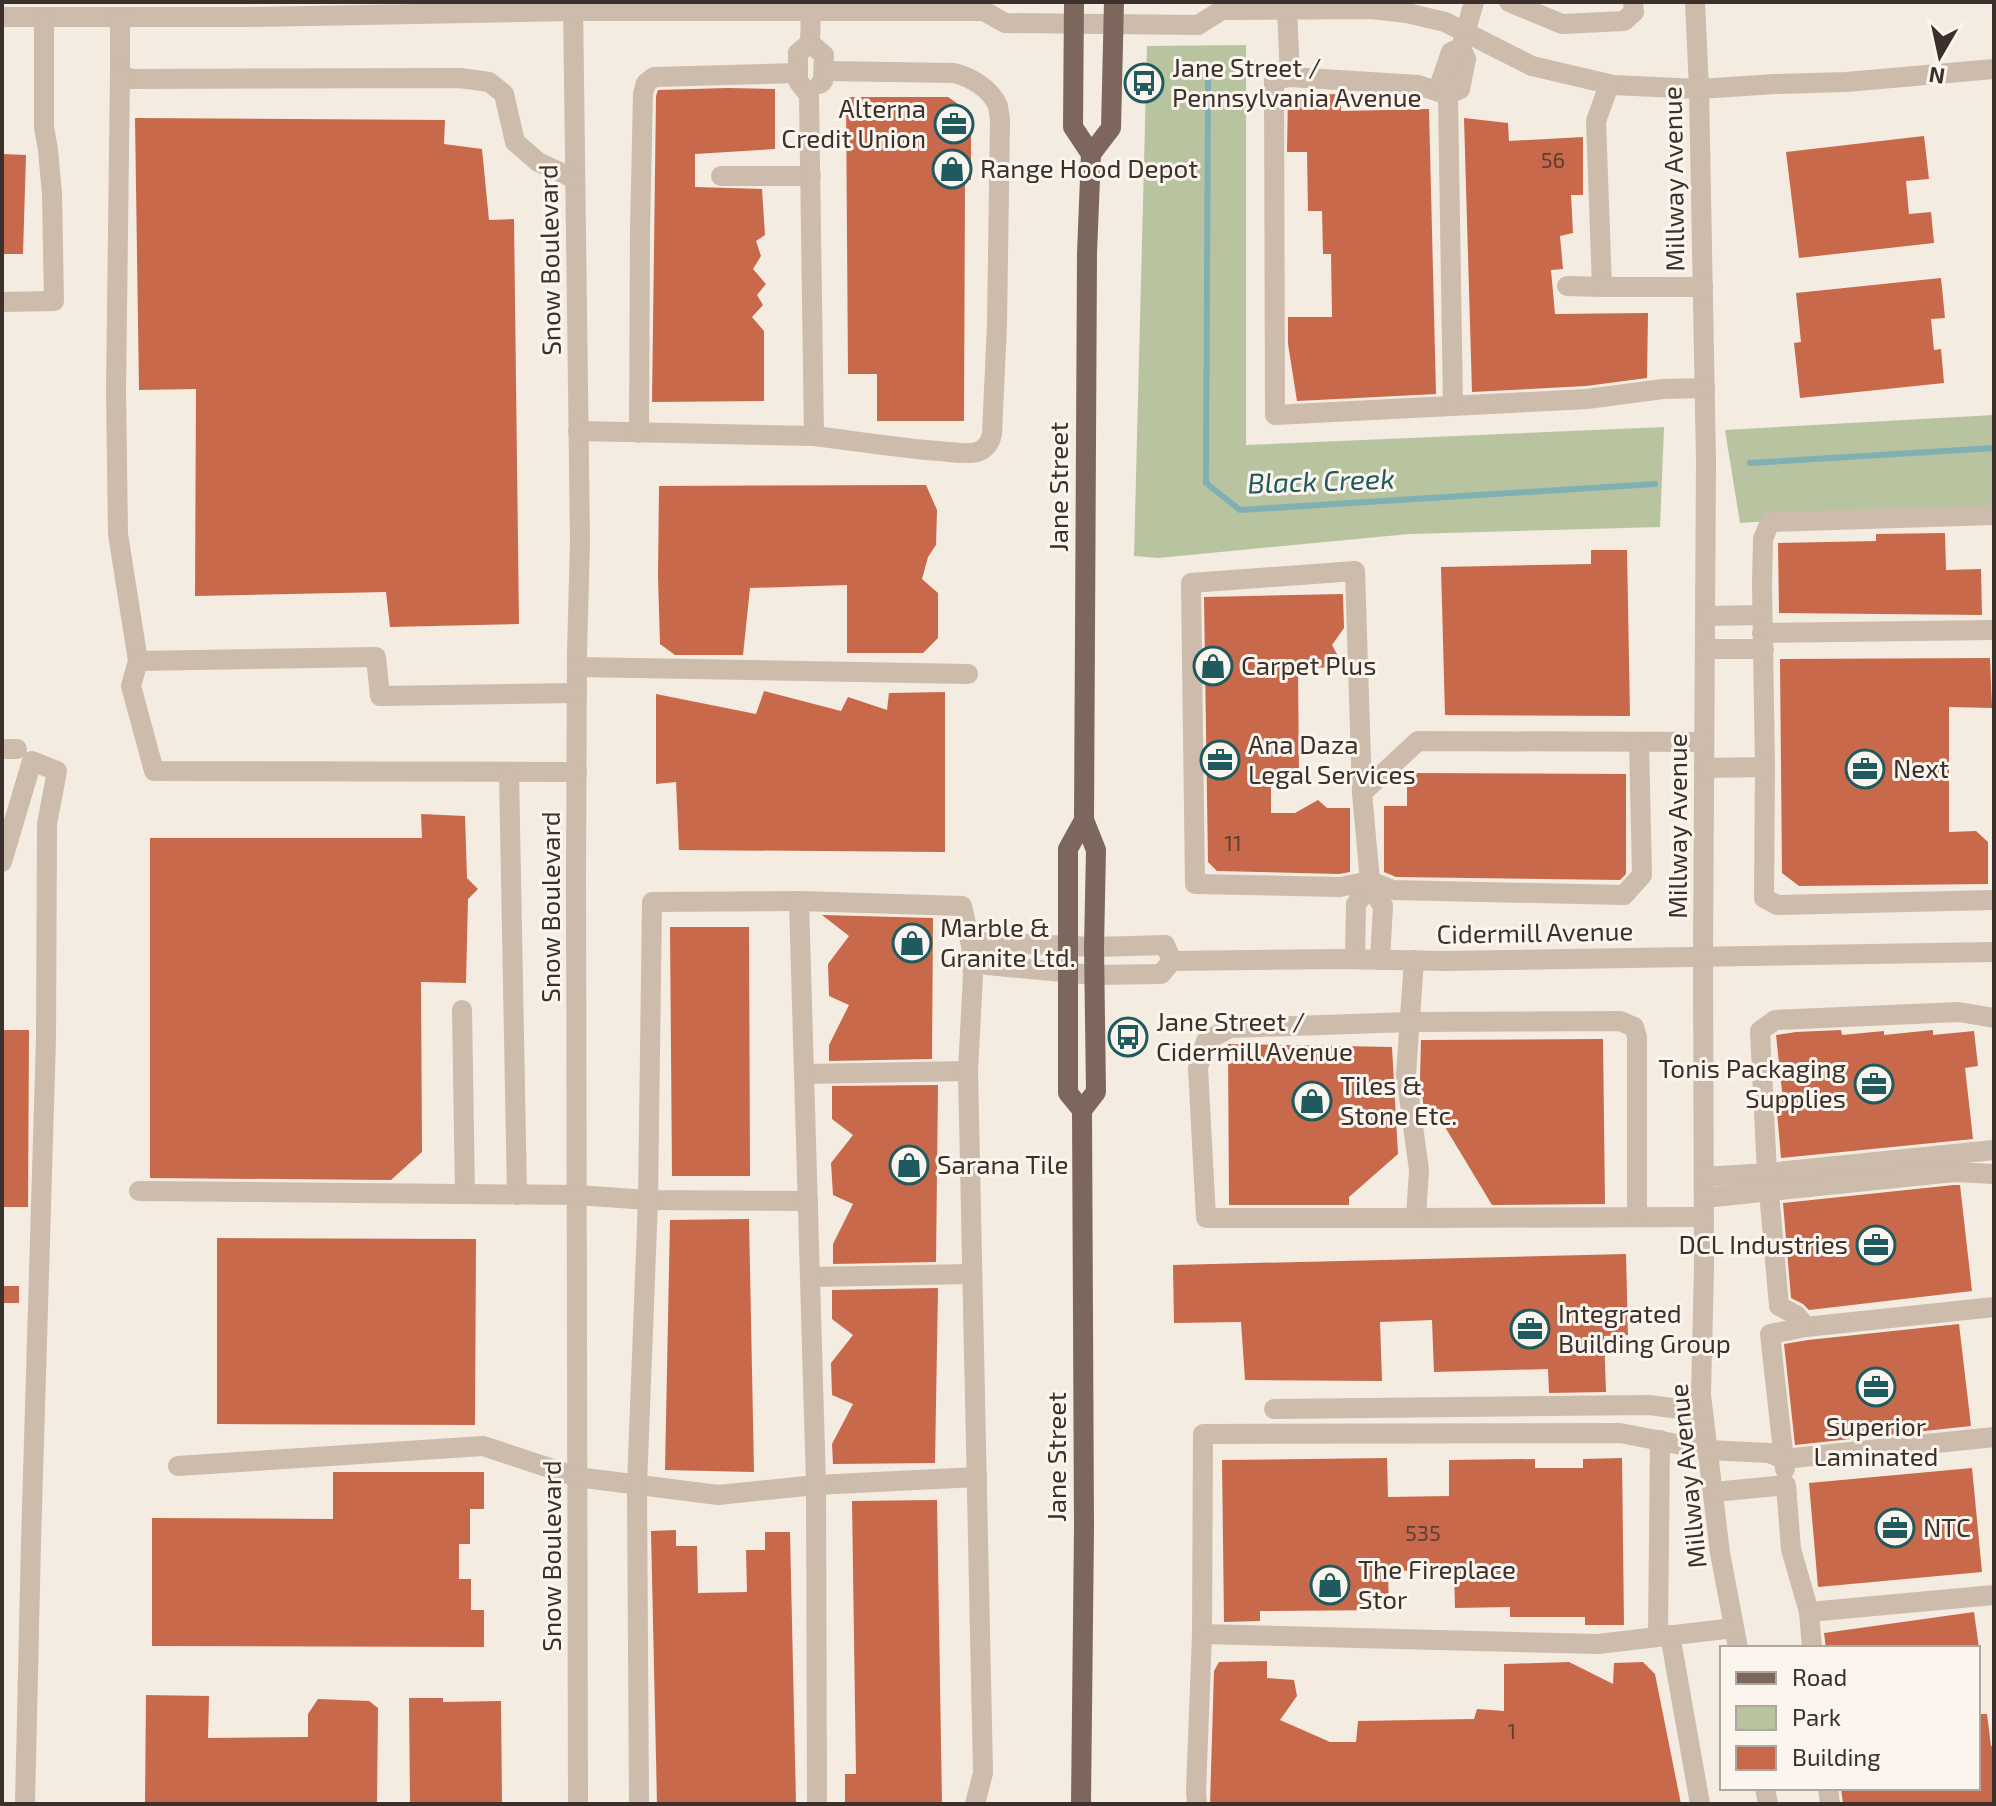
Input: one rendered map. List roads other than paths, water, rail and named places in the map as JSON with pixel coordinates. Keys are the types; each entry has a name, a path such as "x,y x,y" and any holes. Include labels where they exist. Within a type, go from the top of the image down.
{"main road":[{"name":"Jane Street","path":"1074,2 1073,127 1091,154"},
{"name":"Jane Street","path":"1081,1804 1084,1527 1082,1110 1096,1092 1096,850 1084,820 1087,268 1091,154 1111,128 1114,2"},
{"name":"Jane Street","path":"1082,1110 1068,1093 1068,849 1084,820"}],"street":[{"path":"1474,2 1464,40 1466,59 1460,89 1448,95 1418,85 1290,77 1274,80 1275,415 1587,399 1663,389 1705,388"},
{"path":"1509,2 1562,24 1624,21 1634,12 1633,2"},
{"name":"Millway Avenue","path":"1695,2 1705,388 1706,616 1701,1395 1720,1553 1736,1638"},
{"path":"2,17 56,12 120,17 573,6 811,11 990,6 1005,23 1198,25 1216,6 1371,9 1445,22 1464,40 1532,66 1609,85 1699,89 1846,82 1994,69"},
{"name":"Snow Boulevard","path":"573,6 580,542 577,667 578,1804"},
{"path":"1287,9 1290,77"},
{"path":"811,11 810,43 798,53 798,81 809,95 814,436"},
{"path":"2,302 54,301 52,194 44,127 56,12"},
{"path":"120,17 116,391 118,534 138,661 131,686 154,771 577,772"},
{"path":"809,95 823,81 824,71 824,55 810,43"},
{"path":"578,431 814,436 967,453 986,448 991,441 997,324 998,107 979,85 966,76 954,73 824,71"},
{"path":"120,73 130,79 460,78 489,82 504,94 515,142 538,162 575,179"},
{"path":"639,433 640,230 643,94 646,83 654,77 798,73"},
{"path":"1602,287 1596,121 1609,85"},
{"path":"1448,95 1453,406"},
{"path":"721,176 811,176"},
{"path":"1567,286 1703,287"},
{"path":"1994,515 1770,522 1763,539 1764,898 1777,905 1994,900"},
{"path":"1380,960 1383,906 1370,884 1362,793 1355,571 1191,583 1195,884 1340,887 1370,884 1393,890 1624,895 1642,875 1639,742"},
{"path":"1706,616 1763,632"},
{"path":"1706,649 1763,632 1994,630"},
{"path":"138,661 376,657 380,696 577,693"},
{"path":"577,667 968,674"},
{"path":"1362,793 1418,741 1704,742"},
{"path":"2,862 32,761 57,771 47,824 46,1038 25,1804"},
{"path":"1704,768 1765,767"},
{"path":"509,772 517,1195"},
{"path":"1355,959 1356,904 1370,884"},
{"path":"799,901 816,1485 817,1804"},
{"path":"639,1804 637,1485 648,1200 652,902 799,901 962,906 972,952 968,1071 983,1773 975,1804"},
{"path":"972,952 984,942 1094,947"},
{"name":"Cidermill Avenue","path":"1094,947 1165,945 1172,961"},
{"name":"Cidermill Avenue","path":"972,952 987,965 1094,975 1161,974 1172,961 1994,952"},
{"path":"1414,960 1406,1075 1419,1170 1416,1218"},
{"path":"462,1010 465,1194"},
{"path":"1806,1327 1796,1315 1779,1306 1768,1182 1760,1031 1775,1020 1959,1012 1994,1018"},
{"path":"1637,1217 1637,1037 1634,1027 1620,1021 1410,1022 1230,1028 1206,1041 1198,1068 1206,1218 1637,1217 1768,1182 1994,1150"},
{"path":"804,1074 968,1071"},
{"path":"1768,1182 1954,1172 1994,1174"},
{"path":"139,1191 577,1195 648,1200 808,1201"},
{"path":"810,1277 972,1274"},
{"path":"1812,1646 1809,1612 1791,1549 1770,1334 1806,1327 1994,1307"},
{"path":"1274,1409 1649,1405 1703,1412"},
{"path":"1197,1804 1203,1434 1620,1433 1708,1450 1769,1453 1784,1459 1993,1440"},
{"path":"1660,1440 1664,1636 1700,1804"},
{"path":"178,1466 483,1446 577,1477 718,1495 816,1485 977,1477"},
{"path":"1714,1492 1786,1485"},
{"path":"1966,1596 1971,1585 1994,1581"},
{"path":"1809,1612 1994,1595"},
{"path":"1202,1634 1598,1644 1664,1636 1736,1638"}],"waterway":[{"name":"Black Creek","path":"1208,81 1206,483 1240,510 1655,484"},
{"name":"Black Creek","path":"1750,463 1994,448"}],"place":[{"name":"Jane Street / Pennsylvania Avenue","path":"1144,83"},
{"name":"Alterna Credit Union","path":"954,124"},
{"name":"Range Hood Depot","path":"952,169"},
{"name":"Carpet Plus","path":"1213,666"},
{"name":"Ana Daza Legal Services","path":"1220,760"},
{"name":"Next","path":"1865,769"},
{"name":"Marble & Granite Ltd.","path":"912,943"},
{"name":"Jane Street / Cidermill Avenue","path":"1128,1037"},
{"name":"Tonis Packaging Supplies","path":"1874,1084"},
{"name":"Tiles & Stone Etc.","path":"1312,1101"},
{"name":"Sarana Tile","path":"909,1165"},
{"name":"DCL Industries","path":"1876,1245"},
{"name":"Integrated Building Group","path":"1530,1329"},
{"name":"Superior Laminated","path":"1876,1387"},
{"name":"NTC","path":"1895,1528"},
{"name":"The Fireplace Stor","path":"1330,1585"}]}
